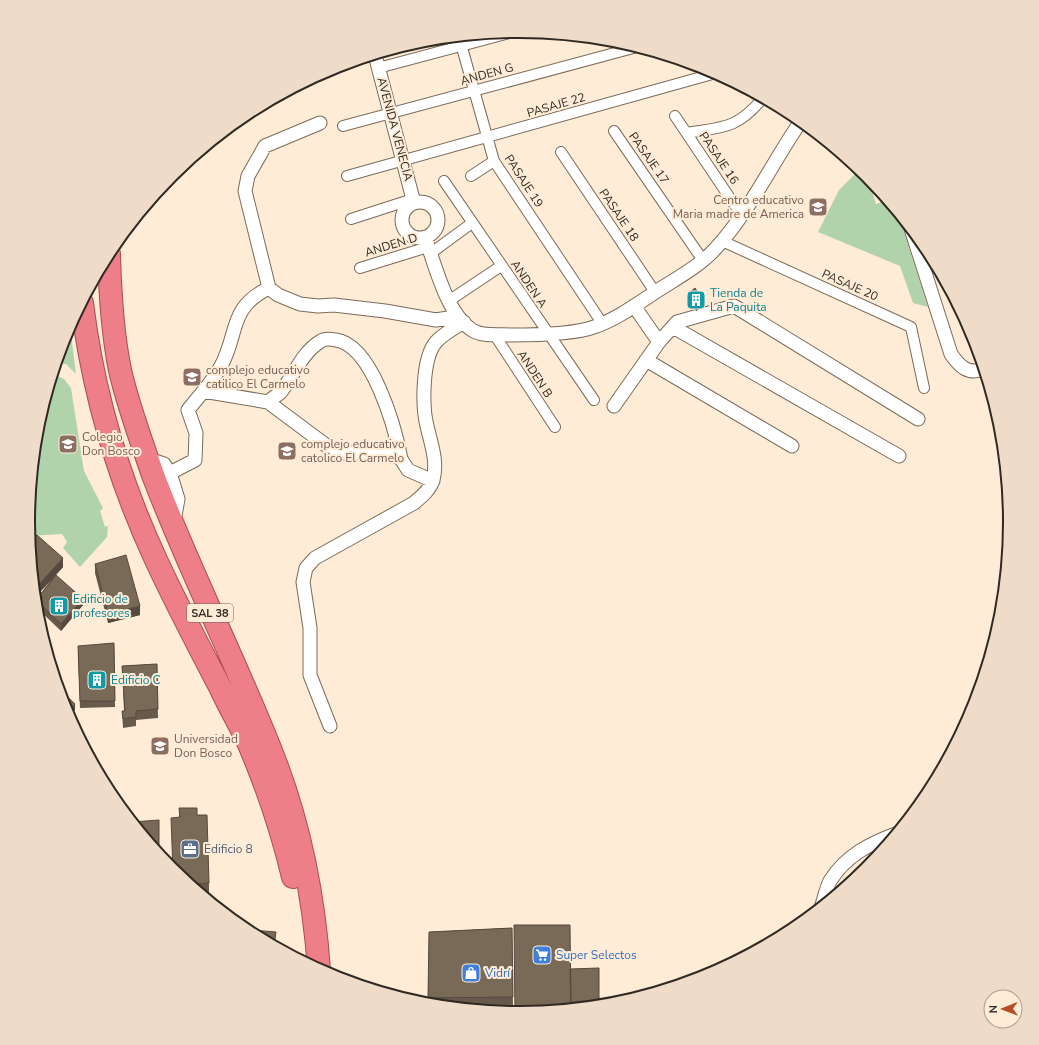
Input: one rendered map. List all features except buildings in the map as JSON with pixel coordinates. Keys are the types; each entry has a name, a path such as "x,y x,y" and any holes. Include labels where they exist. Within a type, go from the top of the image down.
{"highway":[{"name":"SAL 38","path":"109,265 110,302 120,371 130,410 173,527 256,715 286,793 297,830 311,894 318,963"},
{"name":"SAL 38","path":"83,312 98,398 123,479 156,560 247,742 278,822 294,883 304,941 305,957"}],"street":[{"path":"377,62 456,42"},
{"name":"PASAJE 19","path":"460,42 494,162 602,323"},
{"name":"ANDEN G","path":"343,126 626,50"},
{"name":"AVENIDA VENECIA","path":"377,62 414,201"},
{"name":"PASAJE 22","path":"347,176 706,76"},
{"path":"687,133 731,126 751,112 760,102"},
{"name":"PASAJE 16","path":"675,116 742,216"},
{"path":"320,123 265,146 248,176 245,191 269,288 278,295 300,304 318,306 334,305 385,311 436,320 448,318 473,330 486,334 547,334 593,328 634,306 655,292 702,259 722,241 742,216 779,153 797,126"},
{"name":"PASAJE 17","path":"614,131 702,259"},
{"name":"PASAJE 18","path":"561,152 655,292"},
{"path":"471,176 494,162"},
{"name":"ANDEN A","path":"444,181 547,334 594,400"},
{"path":"414,201 404,210 402,218 403,227 412,236 428,245 460,324"},
{"path":"351,219 414,201 427,203 436,212 437,225 432,232 428,245"},
{"name":"ANDEN D","path":"360,268 428,245 472,223"},
{"name":"PASAJE 20","path":"722,241 911,327 924,388"},
{"path":"916,245 934,299 945,342 958,365 966,371 979,371"},
{"path":"450,300 501,266"},
{"path":"170,473 195,460 196,433 188,410 221,365 236,321 243,309 255,295 269,288"},
{"path":"634,306 659,342"},
{"path":"614,406 659,342 678,322 734,306 918,419"},
{"path":"330,726 310,675 310,628 303,582 306,568 315,558 414,503 425,494 433,481 435,462 423,400 424,380 435,343 460,324"},
{"path":"673,327 899,456"},
{"name":"ANDEN B","path":"494,334 554,427"},
{"path":"268,402 279,393 311,348 322,340 330,339 346,343 357,350 378,386 396,431 401,459 408,470 433,481"},
{"path":"646,360 792,446"},
{"path":"203,391 268,402 331,449 344,453 391,453 401,459"},
{"path":"148,459 164,464 170,473 178,499 173,527"},
{"path":"824,899 830,882 847,859 869,844 888,837"}],"green space":[{"path":"855,174 872,190 876,204 883,202 902,225 928,307 913,303 900,266 818,232 839,190"},
{"path":"72,338 76,374 66,364 62,364"},
{"path":"58,376 64,379 71,388 84,471 103,508 100,511 105,527 108,526 107,537 80,567 63,548 67,542 62,534 35,536 35,522 39,459 44,428"}],"place":[{"name":"Centro educativo Maria madre de America","path":"818,207"},
{"name":"Tienda de La Paquita","path":"696,300"},
{"name":"complejo educativo catilico El Carmelo","path":"192,377"},
{"name":"Colegio Don Bosco","path":"68,444"},
{"name":"complejo educativo catolico El Carmelo","path":"287,451"},
{"name":"Edificio de profesores","path":"59,606"},
{"name":"Edificio C","path":"97,680"},
{"name":"Universidad Don Bosco","path":"160,746"},
{"name":"Edificio 8","path":"190,849"},
{"name":"Super Selectos","path":"542,955"},
{"name":"Vidrí","path":"471,973"}]}
